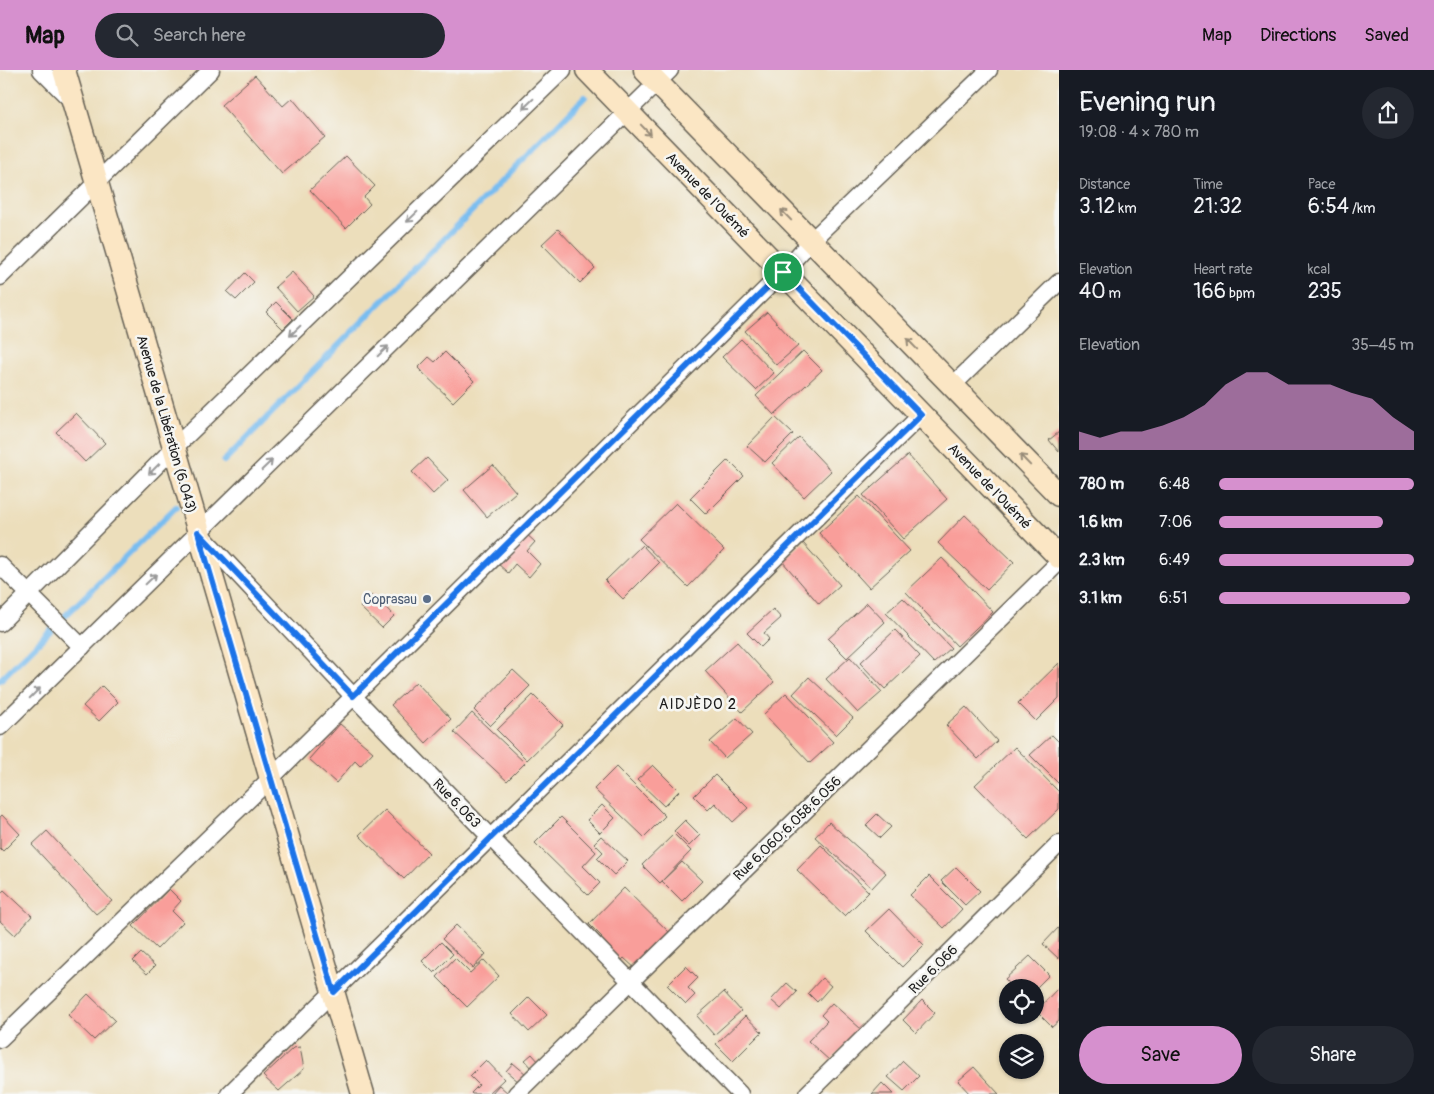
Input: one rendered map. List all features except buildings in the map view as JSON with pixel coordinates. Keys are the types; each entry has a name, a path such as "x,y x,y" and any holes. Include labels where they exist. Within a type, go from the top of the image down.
{"main road":[{"name":"Avenue de la Libération (6.043)","path":"64,70 363,1094"},
{"name":"Avenue de l'Ouémé","path":"587,70 1059,557"},
{"path":"658,74 812,241 1059,495"}],"street":[{"path":"41,70 74,104"},
{"path":"0,277 210,70"},
{"path":"0,623 174,448 563,70"},
{"path":"0,1039 271,778 783,272 812,241 989,70"},
{"path":"0,727 627,111 658,74"},
{"path":"952,386 1059,282"},
{"path":"229,1094 921,415"},
{"name":"Rue 6.063","path":"198,532 353,696 740,1094"},
{"name":"Rue 6.060;6.058;6.056","path":"516,1094 1059,562"},
{"path":"0,564 82,647"},
{"name":"Rue 6.066","path":"807,1094 1059,844"}],"waterway":[{"path":"224,461 585,97"},
{"path":"0,680 176,507"}],"place":[{"name":"Coprasau","path":"427,599"}],"district":[{"name":"AIDJÈDO 2","path":"698,704"}],"route":[{"path":"783,272 921,415 334,992 198,532 353,696 783,272"}]}
